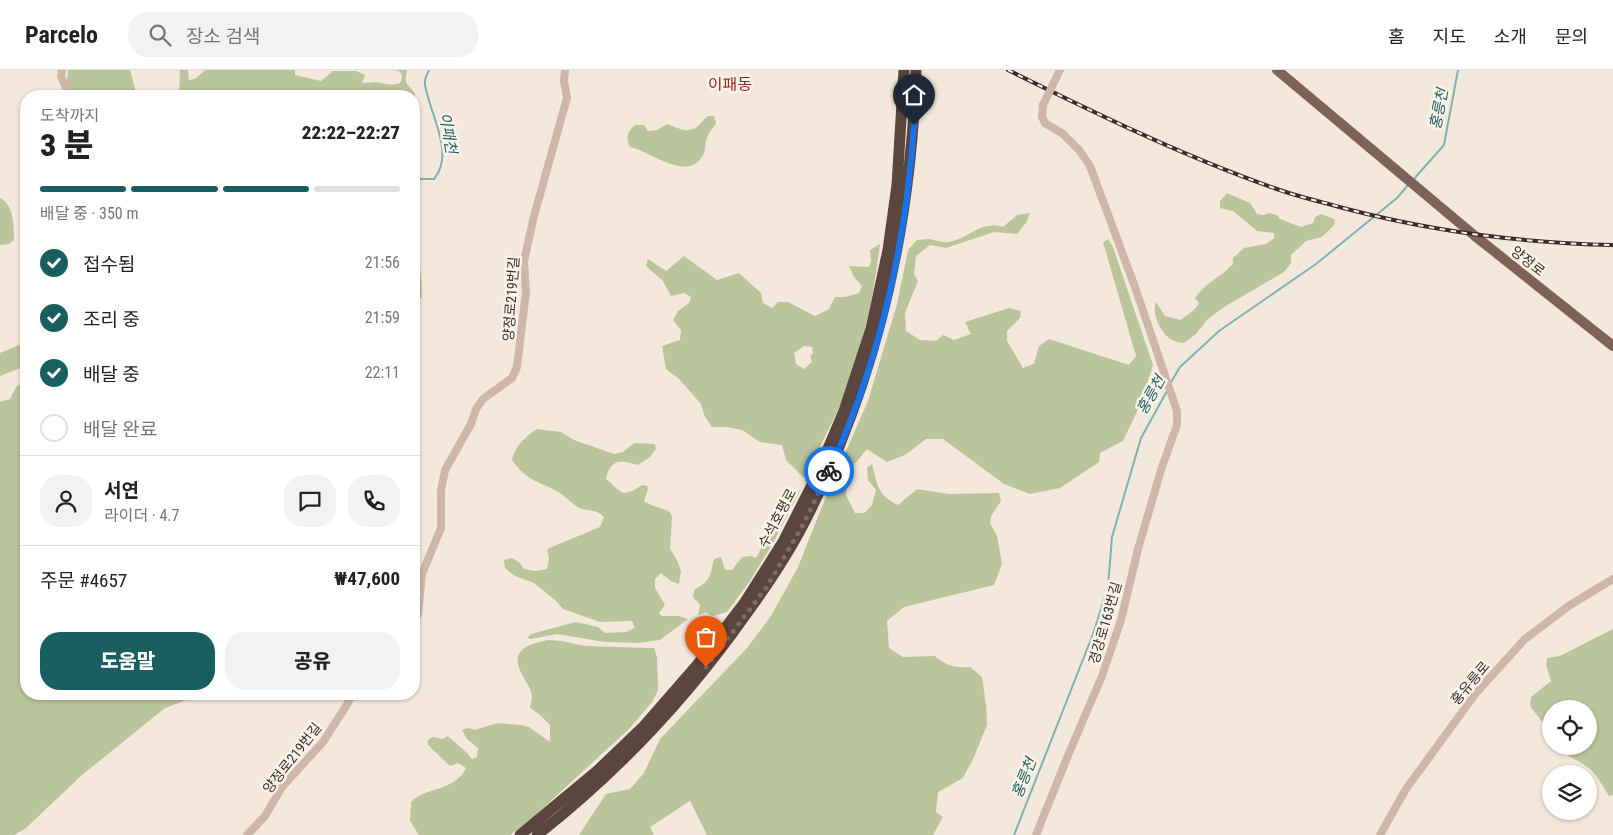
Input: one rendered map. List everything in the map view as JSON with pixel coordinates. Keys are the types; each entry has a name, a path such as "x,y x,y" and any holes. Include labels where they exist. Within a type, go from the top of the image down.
{"highway":[{"name":"수석호평로","path":"520,835 582,784 643,727 697,665 745,602 784,542 816,477 844,411 871,329 888,250 897,185 904,70"},
{"name":"수석호평로","path":"537,835 565,813 632,752 686,692 766,588 803,525 832,464 855,408 876,344 890,289 910,170 916,73"}],"main road":[{"name":"양정로","path":"1277,70 1475,236 1613,346"}],"street":[{"path":"62,70 61,77 67,90"},
{"name":"양정로219번길","path":"420,594 422,574 440,528 440,491 445,470 471,424 476,409 483,399 512,378 517,367 526,292 524,261 534,216 567,98 564,81 565,70"},
{"name":"경강로163번길","path":"1036,835 1106,667 1121,620 1138,549 1158,479 1177,426 1177,411 1135,287 1090,166 1079,150 1063,134 1044,123 1042,117 1043,105 1060,70"},
{"name":"홍유릉로","path":"1380,835 1406,788 1476,693 1525,639 1570,605 1613,579"},
{"name":"양정로219번길","path":"247,835 265,816 282,787 323,742 349,700"}],"green space":[{"path":"68,70 130,70 135,90 72,90 67,82"},
{"path":"180,70 188,70 189,80 195,79 205,70 295,70 295,75 321,81 333,71 356,71 365,75 362,83 392,84 401,82 402,75 399,71 392,70 407,70 406,83 412,90 179,90"},
{"path":"708,116 714,116 716,123 706,140 705,151 696,163 688,166 669,163 630,147 628,144 628,135 635,125 644,125 648,131 657,130 667,124 679,129 691,130"},
{"path":"1227,193 1250,203 1257,214 1264,215 1269,213 1277,215 1280,219 1301,227 1313,223 1315,217 1321,214 1334,219 1335,224 1322,237 1306,241 1291,255 1291,263 1284,272 1224,307 1207,320 1196,334 1184,343 1175,341 1164,333 1158,323 1155,312 1156,302 1165,316 1181,320 1199,303 1195,298 1199,293 1233,264 1233,258 1244,248 1266,244 1274,238 1274,233 1257,231 1233,211 1220,208 1220,201"},
{"path":"0,198 5,201 11,211 14,240 9,244 0,245"},
{"path":"1030,213 1026,223 1017,234 994,232 946,248 930,245 916,256 914,274 918,281 905,313 906,331 920,340 936,341 943,335 954,340 971,334 965,322 1009,308 1021,311 1020,318 1007,331 1007,341 1023,368 1034,364 1039,346 1049,339 1129,365 1136,356 1103,242 1108,239 1113,247 1153,365 1141,403 1123,441 1100,453 1099,462 1060,488 1030,494 1004,484 943,439 926,439 905,455 887,462 867,449 848,472 846,495 855,513 864,513 872,505 876,490 868,480 867,468 872,464 879,489 886,498 898,505 917,489 949,494 999,493 1001,501 991,516 990,523 997,536 1002,564 994,585 904,607 887,621 889,648 903,657 935,656 951,666 970,667 982,677 987,725 963,778 938,792 936,812 943,817 933,835 707,835 690,801 650,827 654,835 579,835 606,794 630,789 644,773 660,739 747,648 771,616 798,567 868,401 897,304 908,250 917,240 929,239 946,242 956,240 987,226 1003,227 1017,215"},
{"path":"880,244 875,281 858,356 846,392 804,478 786,460 782,445 760,442 742,430 712,427 705,417 701,404 679,379 666,369 662,346 680,340 681,330 673,320 678,311 689,303 691,297 684,293 671,296 663,281 646,266 648,259 666,271 684,256 717,280 739,273 761,293 763,303 772,308 778,302 788,302 815,316 829,309 835,297 845,297 859,293 862,286 854,277 849,266 869,267 871,261 870,250","holes":["804,346 812,347 813,353 810,356 812,362 804,369 796,364 794,353"]},
{"path":"420,270 421,277 422,297 420,299"},
{"path":"19,345 20,368 0,376 0,353"},
{"path":"20,384 20,700 186,700 165,708 82,775 26,828 14,835 0,835 0,402 10,399 16,387"},
{"path":"537,429 561,432 574,440 614,454 623,452 634,443 655,444 656,449 650,457 638,465 627,462 614,464 610,467 606,479 624,493 633,491 642,485 647,486 648,489 644,501 670,512 672,517 670,549 681,571 679,584 671,581 661,573 655,579 655,588 665,605 659,613 662,616 679,616 688,619 660,640 638,643 605,642 557,634 531,639 527,638 531,634 576,622 598,627 605,633 626,632 635,628 632,621 600,622 563,609 534,583 515,576 505,568 504,560 512,558 520,563 524,569 535,571 547,569 549,559 547,549 600,527 604,517 595,511 579,508 557,491 532,479 517,467 512,460 515,451 521,442"},
{"path":"802,487 772,545 750,581 727,612 713,616 706,612 698,615 700,605 693,597 694,590 708,578 714,559 721,557 725,570 732,570 742,557 751,556 756,558 776,521"},
{"path":"1613,629 1613,795 1609,796 1597,778 1597,765 1585,765 1567,755 1597,755 1597,700 1542,700 1542,722 1530,706 1531,697 1551,681 1546,665 1547,658 1560,656"},
{"path":"548,640 585,646 654,648 657,657 658,690 653,701 629,729 529,821 510,835 419,835 410,821 411,802 417,797 455,781 466,768 458,763 450,766 428,745 428,740 433,737 442,739 448,736 472,759 477,757 478,748 467,739 462,730 468,728 475,730 497,723 521,725 529,727 550,742 550,725 530,708 531,693 520,672 518,661 521,651 526,647"}],"waterway":[{"name":"이패천","path":"420,179 434,179 440,170 442,159 440,137 425,85 425,78 429,70"},
{"name":"홍릉천","path":"1413,180 1444,145 1458,70"},
{"name":"홍릉천","path":"1170,384 1180,367 1219,331 1316,264 1397,198 1408,185"},
{"name":"홍릉천","path":"1014,835 1093,634 1108,587 1112,537 1141,438 1167,391"}],"railway":[{"path":"1008,70 1106,118 1173,148 1240,176 1301,197 1380,217 1446,230 1512,239 1613,245"}],"way so far":[{"path":"706,667 766,588 803,525 829,471"}],"district":[{"name":"이패동","path":"730,84"}],"route":[{"path":"829,471 855,408 876,344 890,289 902,226 914,125"}]}
